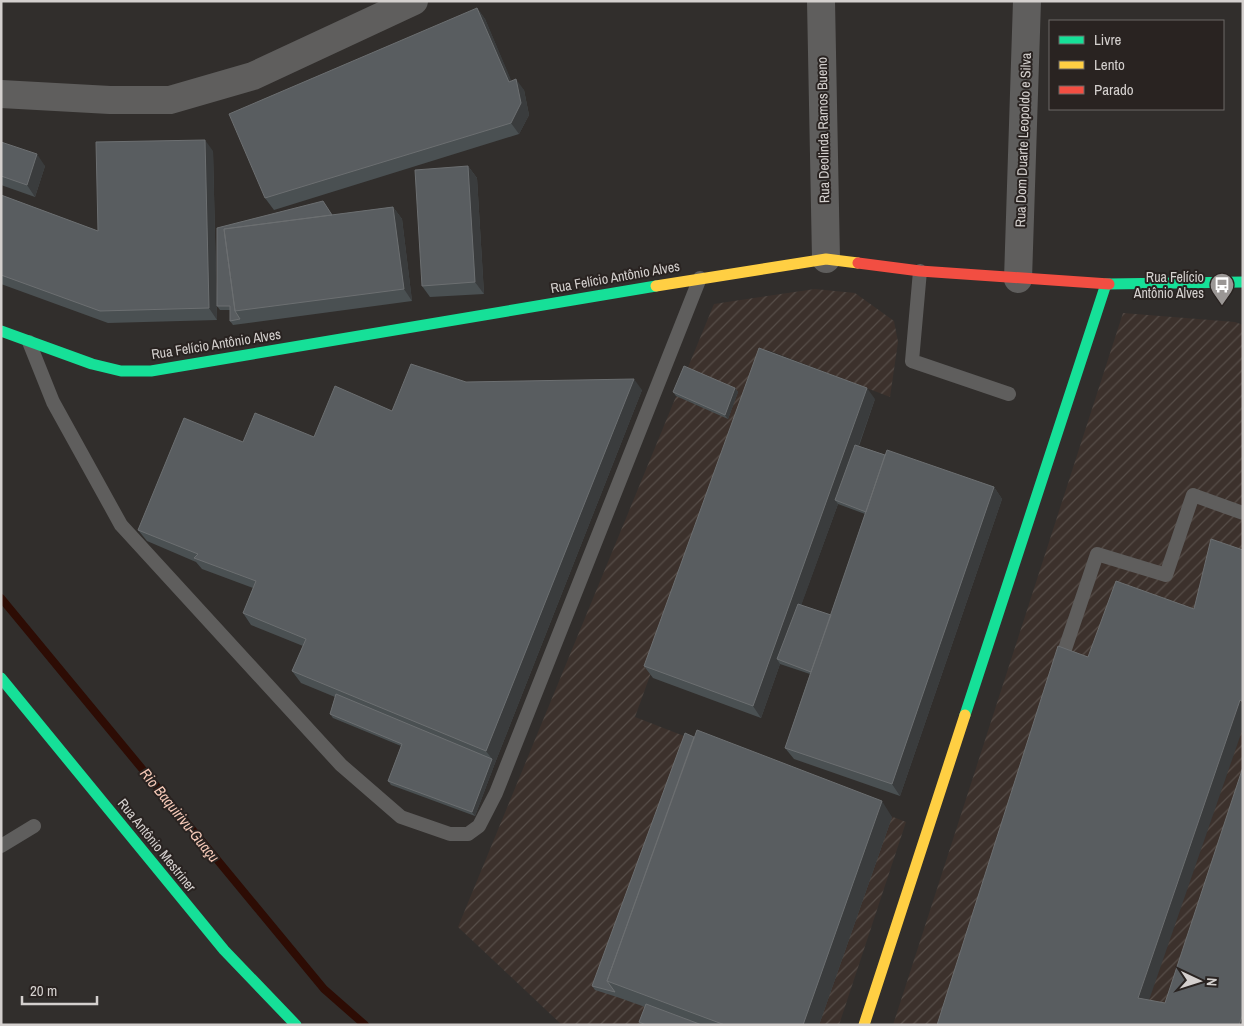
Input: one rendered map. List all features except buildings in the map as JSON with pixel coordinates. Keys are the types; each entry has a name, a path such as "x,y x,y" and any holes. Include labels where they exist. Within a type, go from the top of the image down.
{"main road":[{"name":"Rua Felício Antônio Alves","path":"1,331 92,364 121,371 151,370 700,278 826,259 920,271 1018,279 1106,284 1239,286"},
{"path":"864,1025 1106,284"},
{"name":"Rua Antônio Mestriner","path":"1,678 224,950 296,1025"}],"street":[{"path":"1,94 110,100 170,100 220,88 253,76 414,1"},
{"name":"Rua Deolinda Ramos Bueno","path":"821,1 826,259"},
{"name":"Rua Dom Duarte Leopoldo e Silva","path":"1018,279 1027,1"}],"lane":[{"path":"920,271 912,361 1009,394"},
{"path":"29,342 53,402 122,525 341,765 401,817 450,834 468,834 479,826 496,793 700,278"},
{"path":"1055,676 1097,554 1166,575 1194,494 1243,513"},
{"path":"1,846 34,826"}],"shaded area":[{"path":"815,289 855,293 894,321 898,342 890,397 768,350 635,717 906,822 839,1025 562,1025 458,927 714,304"},
{"path":"1123,313 1235,322 1243,325 1243,1025 893,1025"}],"waterway":[{"name":"Rio Baquirivu-Guaçu","path":"1,598 324,989 365,1025"}],"traffic: fast":[{"path":"1109,284 1243,282"},
{"path":"965,715 1106,284"},
{"path":"1,331 92,364 121,371 151,371 656,286"},
{"path":"1,678 224,950 296,1025"}],"traffic: slow":[{"path":"656,286 826,259 858,263"},
{"path":"864,1025 965,715"}],"traffic: jam":[{"path":"858,263 920,271 1109,284"}],"place":[{"name":"Rua Felício Antônio Alves","path":"1222,306"}]}
